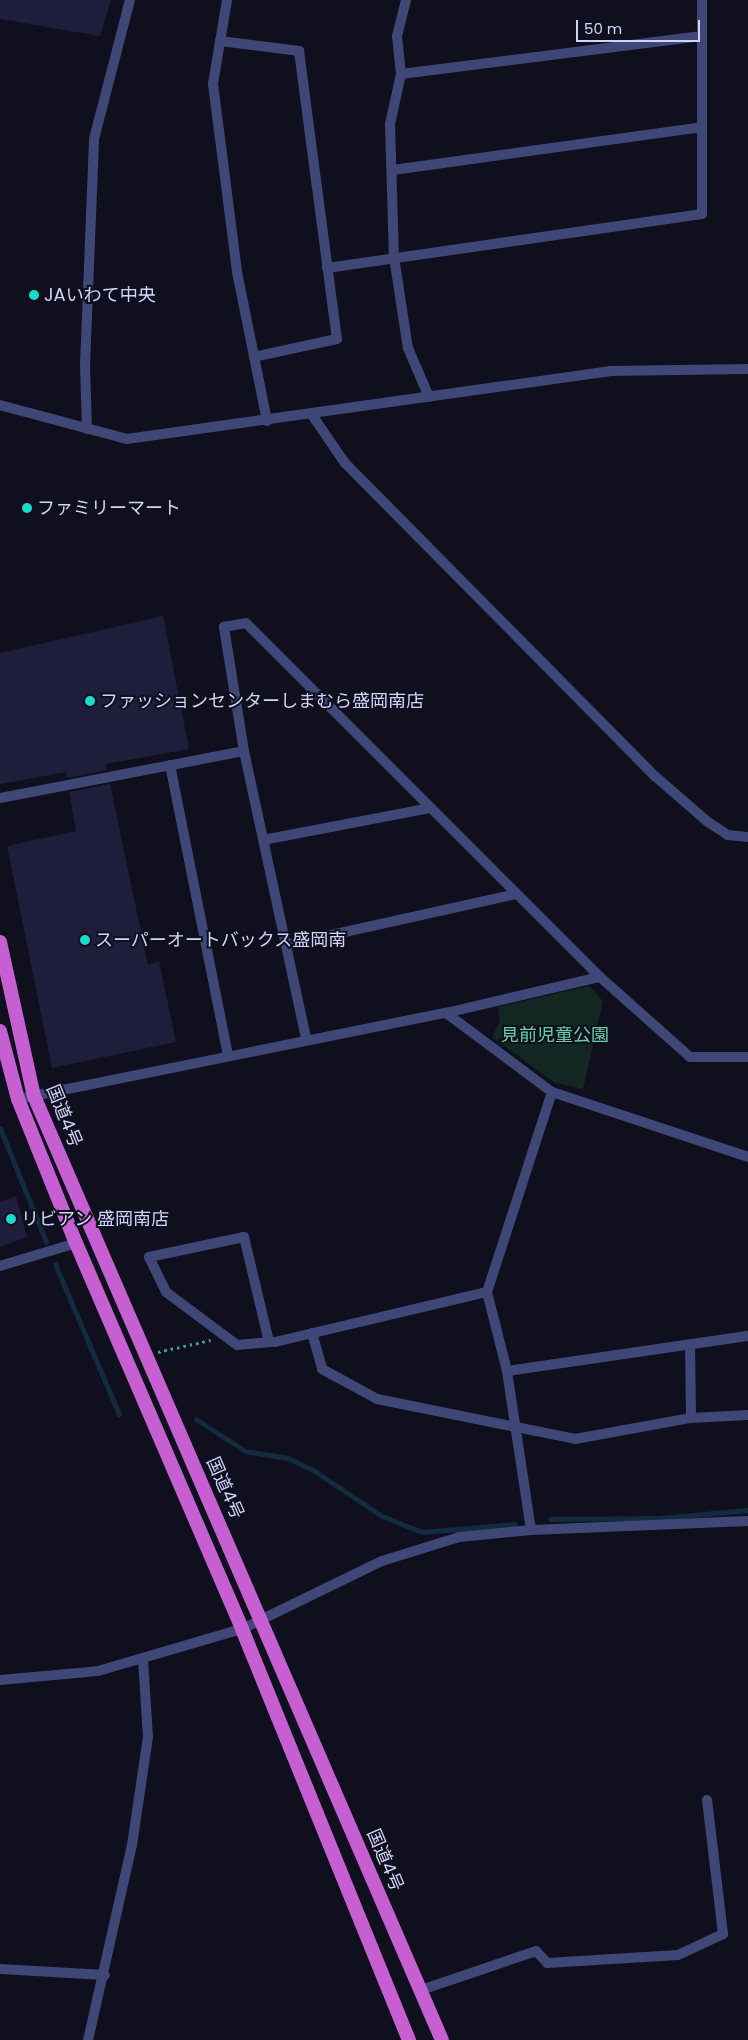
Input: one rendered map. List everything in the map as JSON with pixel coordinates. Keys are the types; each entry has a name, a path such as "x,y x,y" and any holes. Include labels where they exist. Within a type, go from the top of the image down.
{"highway":[{"name":"国道4号","path":"0,942 34,1096 442,2040"},
{"name":"国道4号","path":"0,1031 18,1099 76,1244 242,1629 409,2040"}],"street":[{"path":"87,429 85,365 94,139 130,0"},
{"path":"227,0 213,84 238,272 267,421"},
{"path":"406,0 397,36 401,74 390,124 393,170 394,257 408,348 429,397"},
{"path":"327,268 702,214 702,0"},
{"path":"401,74 702,36"},
{"path":"220,41 299,51 337,339 254,357"},
{"path":"393,170 702,126"},
{"path":"0,405 126,439 312,415 609,371 748,369"},
{"path":"312,415 345,464 649,770 708,822 728,835 748,837"},
{"path":"306,1038 244,751 224,627 246,623 600,977 690,1057 748,1057"},
{"path":"0,798 244,751"},
{"path":"170,766 228,1056"},
{"path":"263,840 431,808"},
{"path":"286,945 516,894"},
{"path":"18,1099 306,1038 446,1013 600,977"},
{"path":"446,1013 552,1092 748,1157"},
{"path":"531,1530 507,1371 487,1292 552,1092"},
{"path":"269,1342 244,1237 149,1257 166,1292 237,1344 269,1342 487,1292"},
{"path":"0,1266 76,1244"},
{"path":"312,1333 322,1369 377,1399 515,1428 575,1439 691,1418 748,1415"},
{"path":"507,1371 748,1336"},
{"path":"690,1344 691,1418"},
{"path":"0,1680 98,1671 143,1660 242,1629 382,1561 459,1537 531,1530 748,1521"},
{"path":"88,2040 105,1976 132,1845 148,1737 143,1660"},
{"path":"421,1990 536,1951 547,1963 678,1954 723,1934 707,1800"},
{"path":"0,1969 105,1976"}],"path":[{"path":"146,1355 226,1336"}],"green space":[{"name":"見前児童公園","path":"589,986 603,1001 583,1089 555,1083 492,1037 500,1021 498,1007"}],"building":[{"path":"0,0 111,0 100,36 0,19"},
{"name":"ファッションセンターしまむら盛岡南店","path":"163,616 189,749 106,764 107,770 67,778 66,772 0,784 0,653"},
{"name":"スーパーオートバックス盛岡南","path":"110,784 148,965 159,961 176,1042 52,1068 7,846 76,831 69,792"},
{"name":"リビアン 盛岡南店","path":"16,1196 27,1237 0,1247 0,1202"}],"waterway":[{"path":"0,1128 46,1242"},
{"path":"55,1264 119,1414"},
{"path":"196,1419 245,1451 288,1458 313,1470 382,1516 422,1532 515,1524"},
{"path":"550,1519 659,1518 748,1510"}],"place":[{"name":"JAいわて中央","path":"34,295"},
{"name":"ファミリーマート","path":"27,508"},
{"name":"ファッションセンターしまむら盛岡南店","path":"90,701"},
{"name":"スーパーオートバックス盛岡南","path":"85,940"},
{"name":"リビアン 盛岡南店","path":"11,1219"}]}
